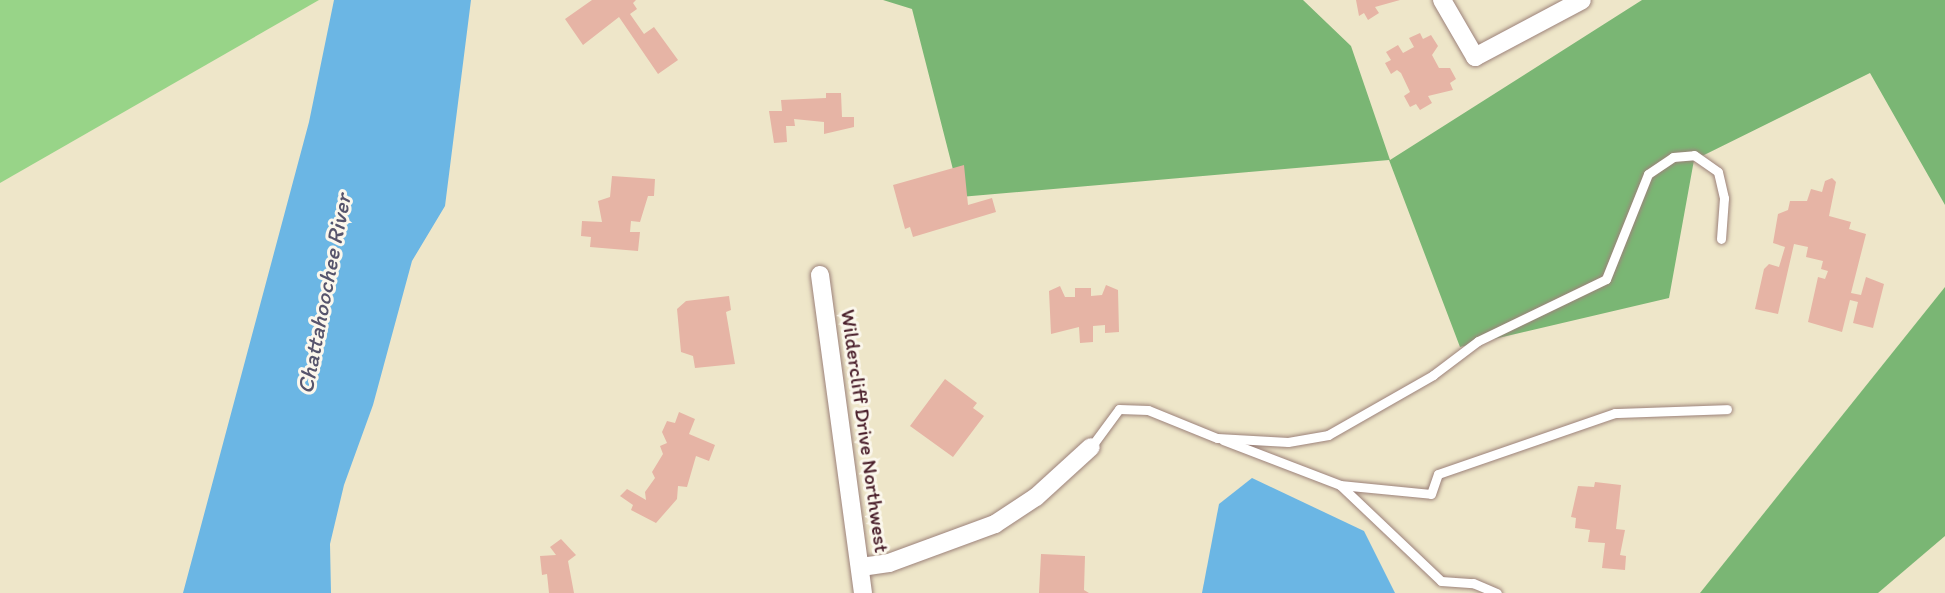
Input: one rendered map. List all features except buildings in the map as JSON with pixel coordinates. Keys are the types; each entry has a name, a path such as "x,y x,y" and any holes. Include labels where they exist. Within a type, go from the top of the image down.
{"street":[{"path":"1442,0 1475,57 1582,0"},
{"name":"Wildercliff Drive Northwest","path":"820,275 863,593"},
{"path":"861,567 889,563 995,524 1036,498 1091,447"}],"lane":[{"path":"1217,438 1288,442 1328,435 1433,374 1478,341 1606,279 1648,174 1673,157 1694,155 1718,172 1724,198 1721,239"},
{"path":"1091,447 1119,409 1148,410 1340,485 1431,494 1438,474 1615,413 1727,409"},
{"path":"1340,485 1441,581 1473,583 1497,593"}],"green space":[{"path":"0,0 319,0 0,183"},
{"path":"883,0 1303,0 1351,46 1390,160 1642,0 1945,0 1945,205 1870,73 1694,160 1669,298 1460,347 1389,160 960,197 912,9"},
{"path":"1945,287 1945,536 1878,593 1700,593"}],"water":[{"name":"Chattahoochee River","path":"334,0 471,0 445,206 412,261 373,405 344,485 330,544 331,593 183,593 309,122"},
{"path":"1252,478 1364,531 1395,593 1202,593 1219,504"}]}
